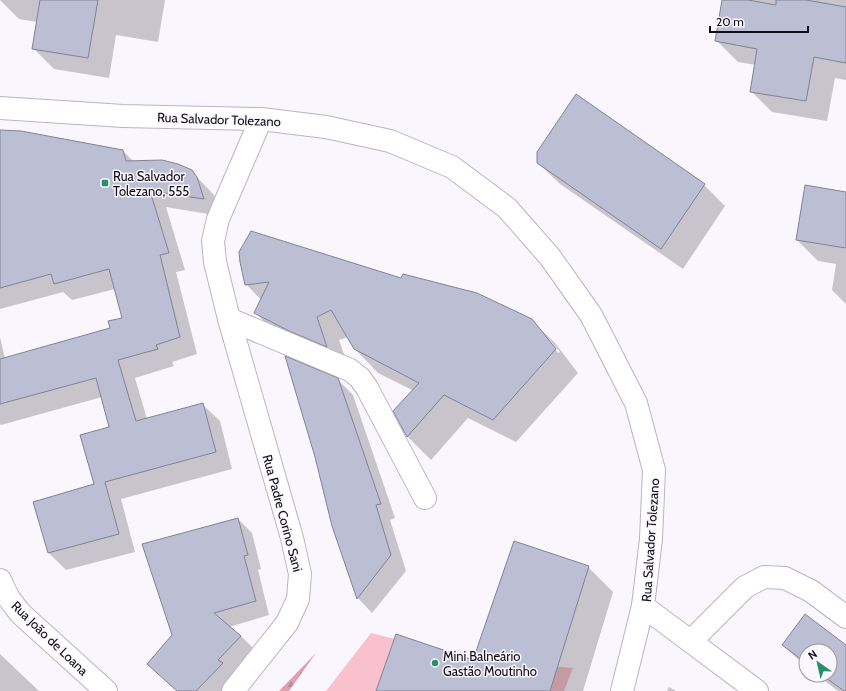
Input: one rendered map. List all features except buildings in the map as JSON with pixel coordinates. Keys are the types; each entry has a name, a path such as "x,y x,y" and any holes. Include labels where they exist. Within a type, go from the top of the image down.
{"street":[{"name":"Rua Salvador Tolezano","path":"0,108 123,116 261,119 326,128 390,141 452,167 507,208 550,258 591,316 636,404 654,470 651,539 643,606 757,691"},
{"name":"Rua Padre Corino Sani","path":"233,691 287,622 298,599 300,574 290,530 229,319 215,262 212,241 218,220 261,119"},
{"path":"229,319 350,370 360,378 367,388 425,498"},
{"path":"691,641 745,587 764,578 785,578 811,591 846,617"},
{"name":"Rua João de Loana","path":"0,580 8,597 20,613 106,691"},
{"path":"622,691 643,606"}],"green space":[{"path":"316,653 289,691 279,691"}],"shaded area":[{"name":"Mini Balneário Gastão Moutinho","path":"371,633 474,659 573,668 564,691 326,691"}],"place":[{"name":"Rua Salvador Tolezano, 555","path":"105,183"},
{"name":"Mini Balneário Gastão Moutinho","path":"435,663"}]}
